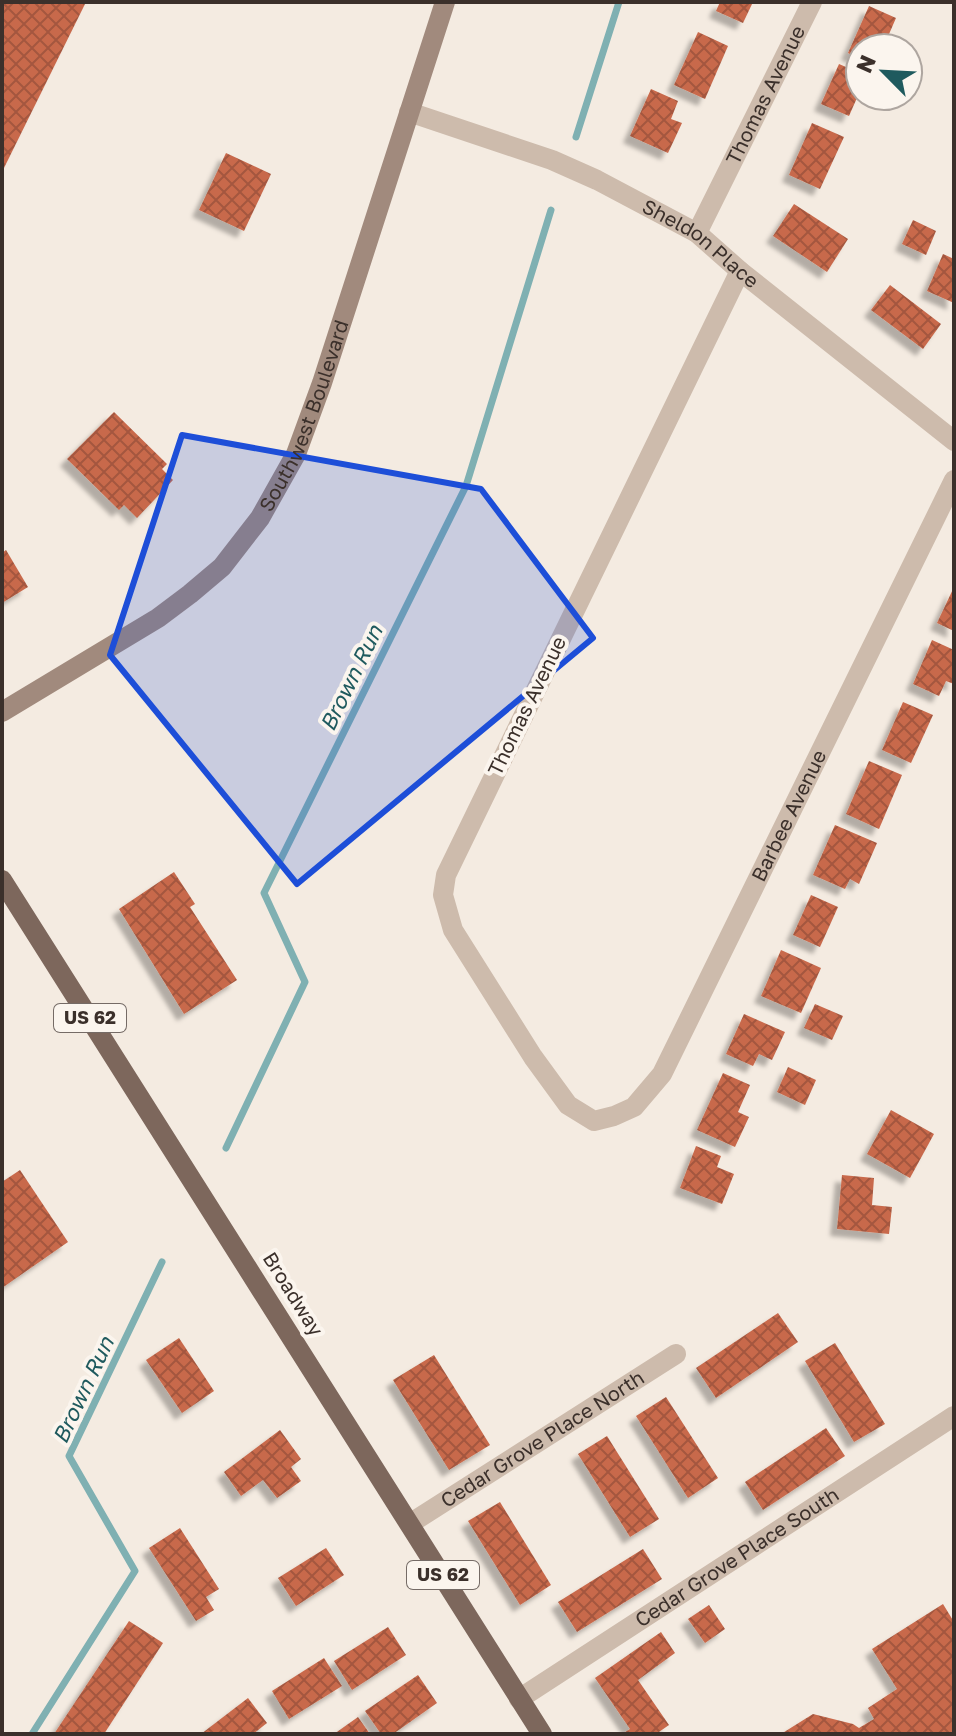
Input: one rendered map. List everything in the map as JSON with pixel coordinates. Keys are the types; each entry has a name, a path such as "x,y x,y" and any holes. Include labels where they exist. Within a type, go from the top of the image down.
{"main road":[{"name":"Broadway","path":"2,880 542,1734"}],"street":[{"name":"Southwest Boulevard","path":"2,712 158,618 190,594 222,567 260,518 296,454 322,383 445,2"},
{"name":"Thomas Avenue","path":"697,233 812,2"},
{"name":"Sheldon Place","path":"409,112 552,160 697,233 740,271 954,441"},
{"name":"Thomas Avenue","path":"594,1121 568,1105 464,950 446,912 443,895 446,875 740,271"},
{"name":"Barbee Avenue","path":"594,1121 634,1107 662,1074 954,480"},
{"name":"Cedar Grove Place North","path":"411,1523 676,1354"},
{"name":"Cedar Grove Place South","path":"519,1699 954,1416"}],"highlighted area":[{"path":"182,435 481,489 593,638 297,884 110,655"}],"building":[{"path":"2,2 86,2 2,172"},
{"path":"720,2 753,2 743,23 716,11"},
{"path":"869,6 896,18 890,32 857,32"},
{"path":"698,32 728,46 705,99 674,85"},
{"path":"839,64 844,66 844,112 851,112 849,116 821,104"},
{"path":"651,89 678,101 671,119 682,123 668,153 630,136"},
{"path":"812,123 844,137 820,189 789,175"},
{"path":"226,153 271,174 244,231 199,210"},
{"path":"794,204 848,239 827,272 773,236"},
{"path":"913,220 936,231 926,255 902,244"},
{"path":"943,254 954,259 954,303 927,291"},
{"path":"890,285 941,324 923,349 871,310"},
{"path":"114,412 167,464 162,469 173,480 137,518 124,505 119,510 67,459"},
{"path":"6,550 28,587 2,603 2,553"},
{"path":"954,587 954,631 937,623"},
{"path":"932,640 954,650 954,684 946,681 939,696 913,684"},
{"path":"903,702 933,715 911,763 882,750"},
{"path":"869,761 902,775 879,829 846,814"},
{"path":"835,825 877,843 859,884 850,879 845,889 813,875"},
{"path":"174,872 195,904 190,907 237,980 184,1014 119,909"},
{"path":"811,895 838,907 820,947 793,935"},
{"path":"781,950 821,968 801,1013 761,996"},
{"path":"815,1004 843,1016 832,1040 804,1028"},
{"path":"744,1014 785,1032 772,1060 759,1054 753,1066 726,1054"},
{"path":"788,1067 816,1080 805,1105 777,1092"},
{"path":"723,1073 750,1085 738,1112 749,1117 735,1147 697,1130"},
{"path":"891,1110 934,1134 910,1178 867,1154"},
{"path":"696,1146 721,1156 717,1167 734,1174 722,1204 680,1188"},
{"path":"20,1170 68,1242 2,1288 2,1182"},
{"path":"842,1175 874,1178 872,1205 892,1207 889,1234 837,1229"},
{"path":"778,1313 798,1342 716,1398 696,1368"},
{"path":"179,1338 214,1391 182,1413 146,1360"},
{"path":"835,1343 885,1424 854,1442 805,1361"},
{"path":"434,1355 490,1445 449,1470 393,1380"},
{"path":"666,1397 718,1478 688,1498 636,1416"},
{"path":"826,1428 845,1456 763,1510 745,1482"},
{"path":"280,1430 301,1459 291,1467 301,1481 277,1498 263,1480 241,1496 224,1472"},
{"path":"607,1436 659,1519 630,1537 578,1454"},
{"path":"500,1502 551,1585 520,1605 468,1521"},
{"path":"180,1528 219,1589 206,1597 214,1610 196,1621 149,1548"},
{"path":"326,1548 344,1575 296,1606 278,1578"},
{"path":"643,1549 662,1579 577,1632 558,1602"},
{"path":"943,1604 954,1622 954,1734 781,1734 813,1714 859,1728 874,1719 868,1708 897,1689 872,1649"},
{"path":"709,1605 725,1629 705,1643 688,1619"},
{"path":"129,1621 163,1643 104,1734 54,1734"},
{"path":"388,1627 406,1655 352,1690 334,1661"},
{"path":"661,1632 675,1653 638,1680 669,1725 656,1734 622,1734 630,1729 595,1678"},
{"path":"324,1658 342,1686 289,1719 272,1691"},
{"path":"418,1675 437,1703 393,1734 381,1734 365,1711"},
{"path":"248,1698 267,1723 253,1734 201,1734"},
{"path":"358,1717 370,1734 334,1734"}],"waterway":[{"name":"Brown Run","path":"576,137 619,2"},
{"name":"Brown Run","path":"226,1148 305,982 264,893 466,486 551,210"},
{"name":"Brown Run","path":"32,1734 135,1571 69,1456 162,1262"}]}
